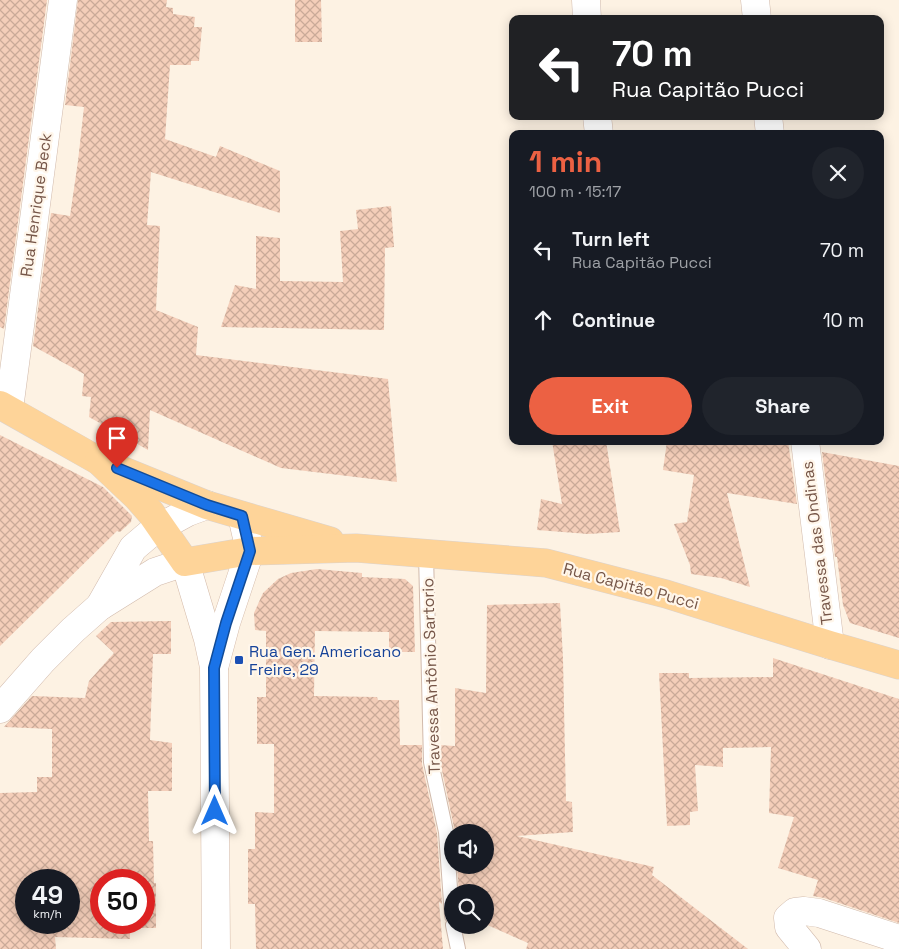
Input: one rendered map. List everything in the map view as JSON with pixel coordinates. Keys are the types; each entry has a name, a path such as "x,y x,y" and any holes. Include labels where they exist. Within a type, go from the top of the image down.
{"main road":[{"path":"4,407 99,461 137,497 162,526 185,562"},
{"name":"Rua Capitão Pucci","path":"99,461 207,505 356,548"},
{"name":"Rua Capitão Pucci","path":"185,562 250,551 356,548 546,563 666,594 899,665"}],"street":[{"name":"Rua Henrique Beck","path":"4,407 63,0"},
{"path":"586,0 587,15"},
{"path":"755,0 757,15"},
{"name":"Travessa das Ondinas","path":"805,445 830,645"},
{"path":"99,607 133,548 153,530 188,512 207,505"},
{"path":"214,668 226,623 250,551 242,516"},
{"path":"0,710 43,660 99,607 155,572 185,562 208,640 214,668 216,949"},
{"path":"807,949 789,927 788,918 794,912 819,913 899,939"}],"lane":[{"name":"Travessa Antônio Sartorio","path":"426,554 432,762 446,832 450,884"},
{"path":"456,934 458,949"}],"building":[{"path":"0,0 47,0 4,329 0,327"},
{"path":"78,0 167,0 166,7 173,8 173,14 195,17 194,27 202,27 199,61 191,61 191,65 170,65 165,139 216,157 220,146 280,171 280,213 151,172 147,225 160,226 156,310 198,327 196,355 388,379 397,482 281,468 150,410 148,450 89,417 91,397 82,396 84,374 33,346 51,213 70,216 78,161 84,107 65,105"},
{"path":"295,0 321,0 322,42 295,42"},
{"path":"391,206 394,247 385,248 384,330 221,327 235,285 256,289 256,236 280,238 280,281 343,282 340,231 358,229 356,210"},
{"path":"0,435 103,487 132,516 131,522 120,532 117,531 0,646"},
{"path":"553,445 607,445 620,532 588,534 537,530 541,499 562,504"},
{"path":"666,445 789,445 797,504 727,493 750,587 721,578 691,574 690,565 674,524 687,522 694,475 663,470"},
{"path":"822,452 899,466 899,638 850,623 843,605 837,557 835,557"},
{"path":"317,569 362,573 362,577 405,579 413,586 415,652 389,652 389,632 315,631 314,696 377,697 378,700 399,700 400,745 422,745 422,764 437,833 442,904 439,902 443,949 256,949 255,904 248,904 248,849 255,849 255,812 274,813 274,744 257,744 257,697 266,697 266,631 255,630 254,613 263,593 278,579 291,573"},
{"path":"560,603 566,801 572,802 573,832 517,836 654,867 652,875 748,949 526,949 528,943 494,928 494,884 458,884 458,874 494,874 494,824 453,824 440,761 439,745 455,746 455,688 486,693 487,605"},
{"path":"171,621 171,654 153,654 150,740 172,743 172,791 148,791 149,841 153,841 154,869 90,869 90,934 130,934 130,939 55,937 56,949 0,949 0,793 37,792 37,777 52,777 52,729 4,727 32,696 85,698 89,681 114,653 96,636 111,622"},
{"path":"773,658 899,699 899,923 813,896 818,880 778,868 794,817 769,813 771,747 723,748 723,767 695,765 698,811 690,812 690,825 667,826 659,673 689,673 689,678 773,677"},
{"path":"155,883 156,883 155,928"}],"place":[{"name":"Rua Gen. Americano Freire, 29","path":"239,660"}],"route":[{"path":"117,468 207,505 242,516 250,551 226,623 214,668 215,811"}]}
